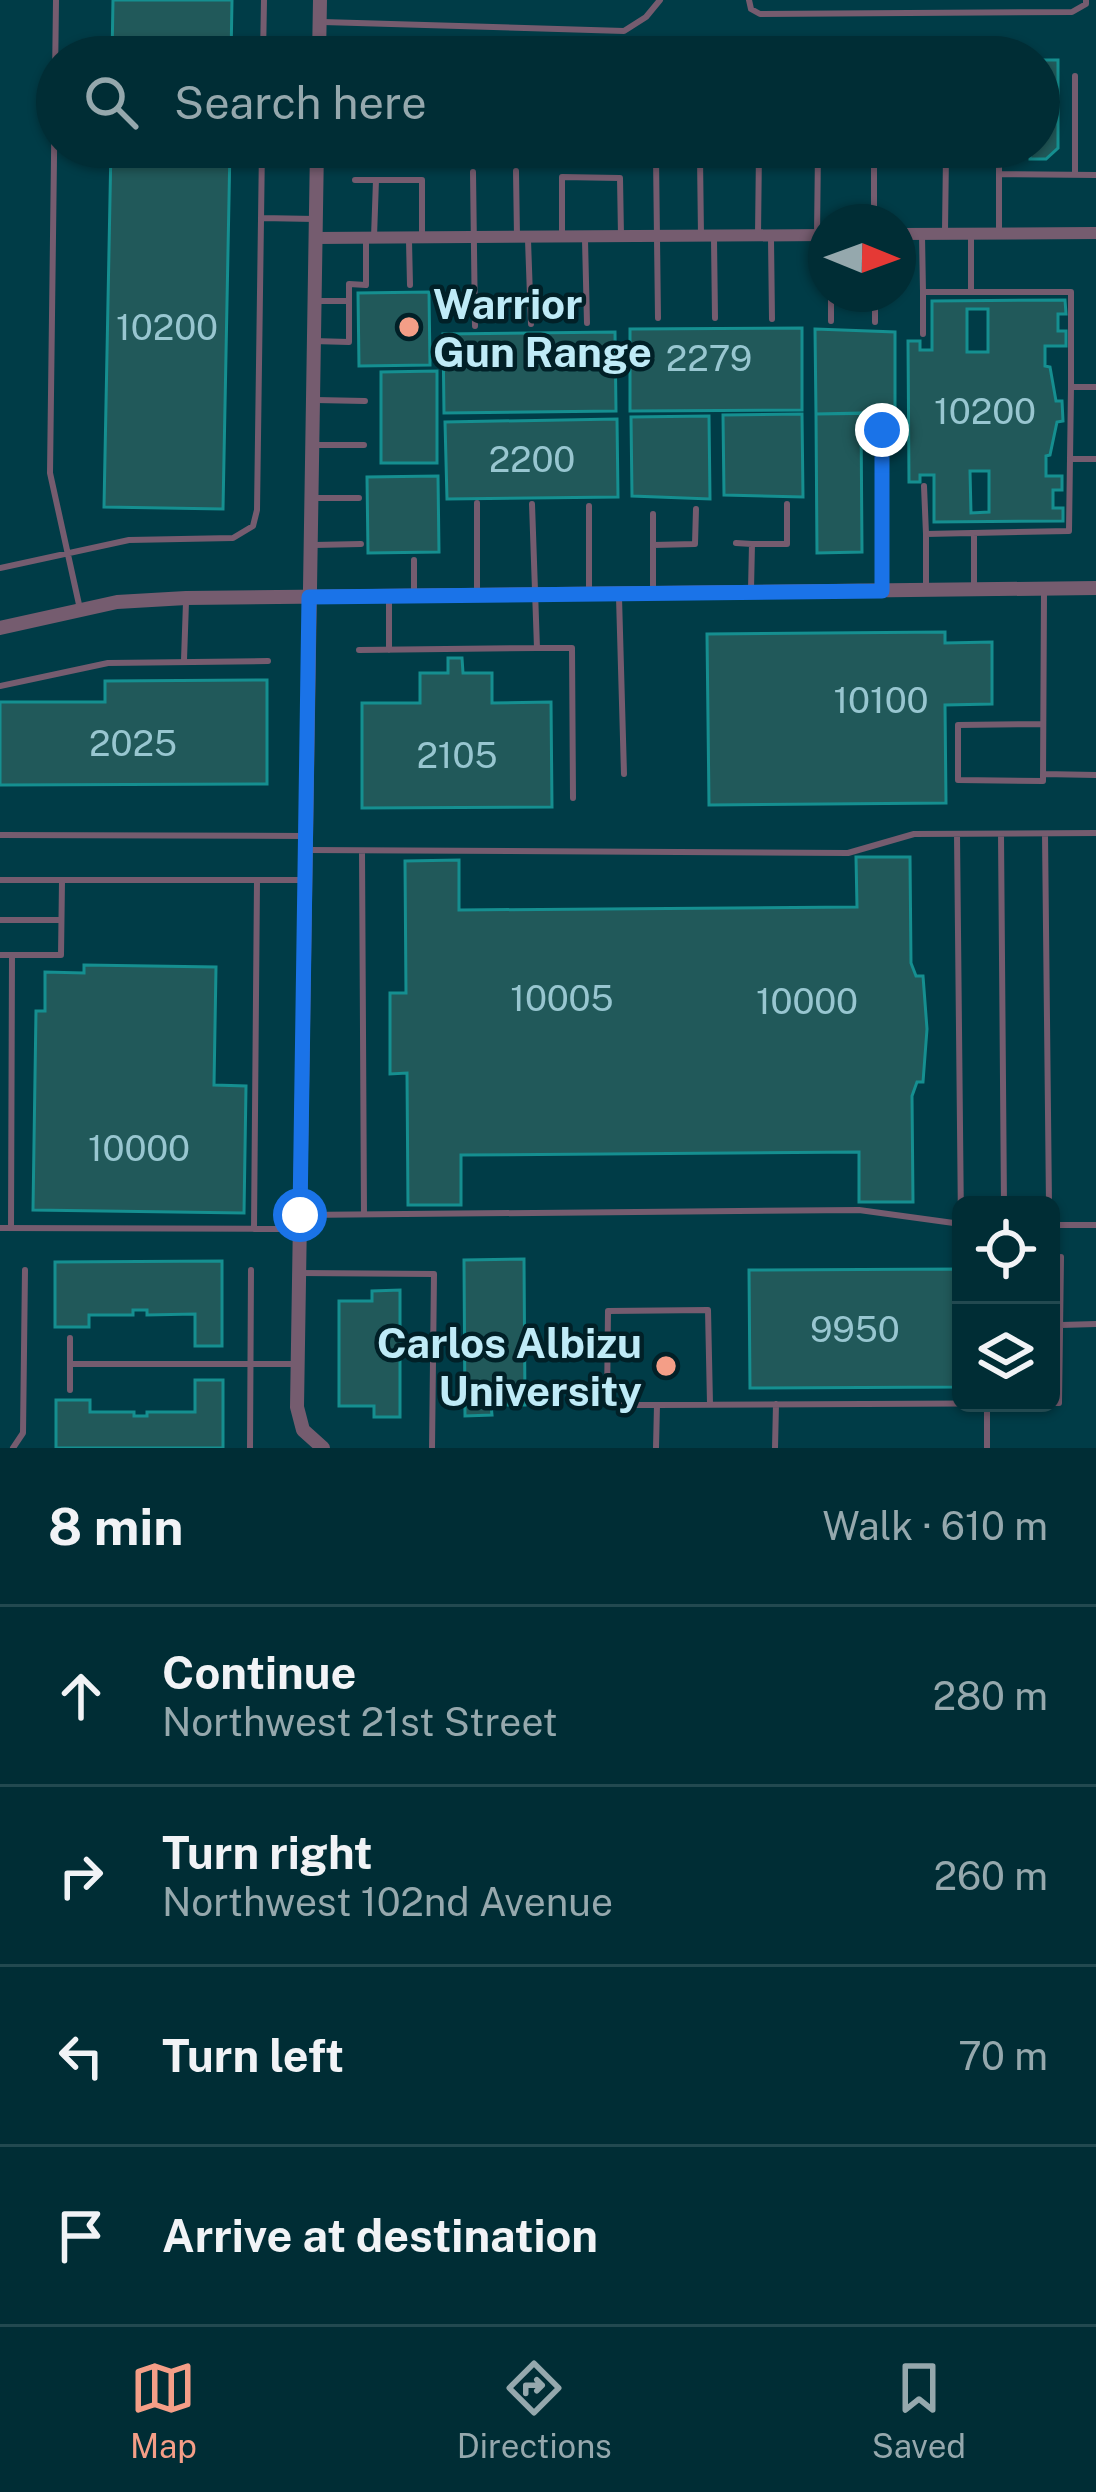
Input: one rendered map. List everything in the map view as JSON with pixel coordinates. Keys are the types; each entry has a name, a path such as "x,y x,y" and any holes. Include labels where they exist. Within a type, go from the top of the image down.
{"street":[{"path":"320,0 320,36"},
{"path":"316,168 297,1407 317,1444"},
{"path":"916,234 1096,233"},
{"path":"315,238 808,235"},
{"path":"0,628 117,602 186,598 1096,588"}],"lane":[{"path":"56,0 56,36"},
{"path":"263,36 264,0"},
{"path":"320,22 624,31 646,17 660,0"},
{"path":"749,0 751,9 760,14 1072,12 1086,0"},
{"path":"1075,76 1075,175"},
{"path":"54,168 50,473 80,609"},
{"path":"0,568 129,540 233,538 253,526 262,168"},
{"path":"656,168 658,318"},
{"path":"701,168 716,318"},
{"path":"760,168 772,319"},
{"path":"819,168 821,204"},
{"path":"874,168 874,204"},
{"path":"945,234 946,168"},
{"path":"999,168 999,234"},
{"path":"516,171 531,323"},
{"path":"473,172 475,326"},
{"path":"999,174 1096,175"},
{"path":"562,236 562,177 620,178 621,236"},
{"path":"355,180 422,180 410,285"},
{"path":"313,341 349,342 349,284 366,285 376,180"},
{"path":"261,218 315,219"},
{"path":"922,234 923,334"},
{"path":"971,234 971,292"},
{"path":"585,236 587,322"},
{"path":"923,292 1071,292 1069,531 926,534"},
{"path":"314,301 349,302"},
{"path":"831,312 831,321"},
{"path":"875,312 875,322"},
{"path":"1071,387 1096,387"},
{"path":"312,400 365,400"},
{"path":"882,430 882,591"},
{"path":"311,445 364,445"},
{"path":"1070,459 1096,459"},
{"path":"924,487 926,590"},
{"path":"310,498 359,498"},
{"path":"477,503 477,596"},
{"path":"736,543 788,544 788,503"},
{"path":"532,504 537,648"},
{"path":"589,594 590,506"},
{"path":"653,545 695,544 696,509"},
{"path":"653,514 653,593"},
{"path":"974,533 974,590"},
{"path":"310,545 361,544"},
{"path":"751,592 752,544"},
{"path":"413,596 414,560"},
{"path":"1043,724 958,724 958,780 1043,781 1044,589"},
{"path":"619,594 624,774"},
{"path":"388,596 389,650"},
{"path":"184,662 186,598"},
{"path":"358,650 572,647 573,798"},
{"path":"0,686 108,663 268,661"},
{"path":"1043,774 1096,775"},
{"path":"0,836 305,843 362,850 848,853 914,834 1096,833"},
{"path":"0,1228 254,1229 364,1214 859,1210 961,1224 957,834"},
{"path":"1045,834 1049,1196"},
{"path":"1001,835 1004,1196"},
{"path":"362,850 364,1214"},
{"path":"0,880 304,880"},
{"path":"0,955 61,955 62,880"},
{"path":"254,1229 256,880"},
{"path":"0,920 61,920"},
{"path":"10,1228 13,955"},
{"path":"1060,1225 1096,1225"},
{"path":"1061,1258 1060,1325 1096,1324"},
{"path":"14,1448 23,1433 25,1270"},
{"path":"250,1448 251,1270"},
{"path":"299,1273 434,1274 432,1448"},
{"path":"710,1405 709,1310 608,1311 607,1405 710,1405 952,1403"},
{"path":"70,1337 70,1390"},
{"path":"70,1364 298,1364"},
{"path":"775,1448 776,1404"},
{"path":"656,1448 657,1405"},
{"path":"986,1412 987,1448"}],"building":[{"path":"113,0 232,0 231,36 112,36"},
{"path":"111,168 230,168 223,509 104,507"},
{"path":"429,292 430,365 359,366 358,293"},
{"path":"1065,300 1066,314 1058,314 1058,331 1066,331 1066,346 1045,346 1045,366 1050,367 1056,401 1062,401 1063,421 1057,422 1046,456 1046,476 1062,476 1062,490 1053,490 1053,508 1063,508 1063,521 934,522 934,475 920,475 920,482 909,482 908,341 920,341 920,350 932,350 932,301","holes":["967,309 988,309 988,352 967,352","970,471 989,471 989,512 971,513"]},
{"path":"802,328 802,410 630,411 630,329"},
{"path":"815,329 895,332 895,413 816,414"},
{"path":"615,332 616,411 444,413 443,334"},
{"path":"437,371 437,463 381,463 381,372"},
{"path":"861,413 862,552 817,553 816,414"},
{"path":"802,414 803,497 724,495 723,415"},
{"path":"709,416 710,499 632,496 631,417"},
{"path":"617,419 618,497 447,499 445,422"},
{"path":"438,476 439,552 368,553 367,477"},
{"path":"945,632 945,643 992,642 992,704 945,705 946,803 709,805 707,634"},
{"path":"448,658 462,658 463,673 492,673 492,703 551,702 552,807 362,808 362,703 420,703 420,673 448,673"},
{"path":"267,680 267,784 0,785 0,702 105,702 105,681"},
{"path":"856,857 910,857 911,963 916,976 923,976 927,1029 923,1082 917,1082 912,1096 913,1202 859,1202 859,1152 461,1155 461,1205 408,1205 407,1073 390,1074 390,993 406,993 405,861 459,860 459,910 857,907"},
{"path":"84,965 216,967 214,1085 246,1086 244,1213 33,1210 36,1011 45,1011 45,972 84,973"},
{"path":"524,1259 525,1405 491,1405 492,1415 465,1416 464,1260"},
{"path":"222,1261 222,1346 195,1346 195,1314 147,1315 147,1310 133,1310 133,1315 89,1315 89,1327 55,1327 55,1262"},
{"path":"952,1269 952,1387 750,1388 749,1270"},
{"path":"400,1290 400,1417 374,1417 374,1406 339,1406 339,1301 372,1301 372,1291"},
{"path":"195,1380 223,1380 223,1448 56,1448 56,1400 90,1400 90,1412 134,1412 134,1416 195,1412"}],"place":[{"name":"Warrior Gun Range","path":"409,327"},
{"name":"Carlos Albizu University","path":"666,1366"}],"route":[{"path":"300,1215 309,597 882,591 882,430"}]}
